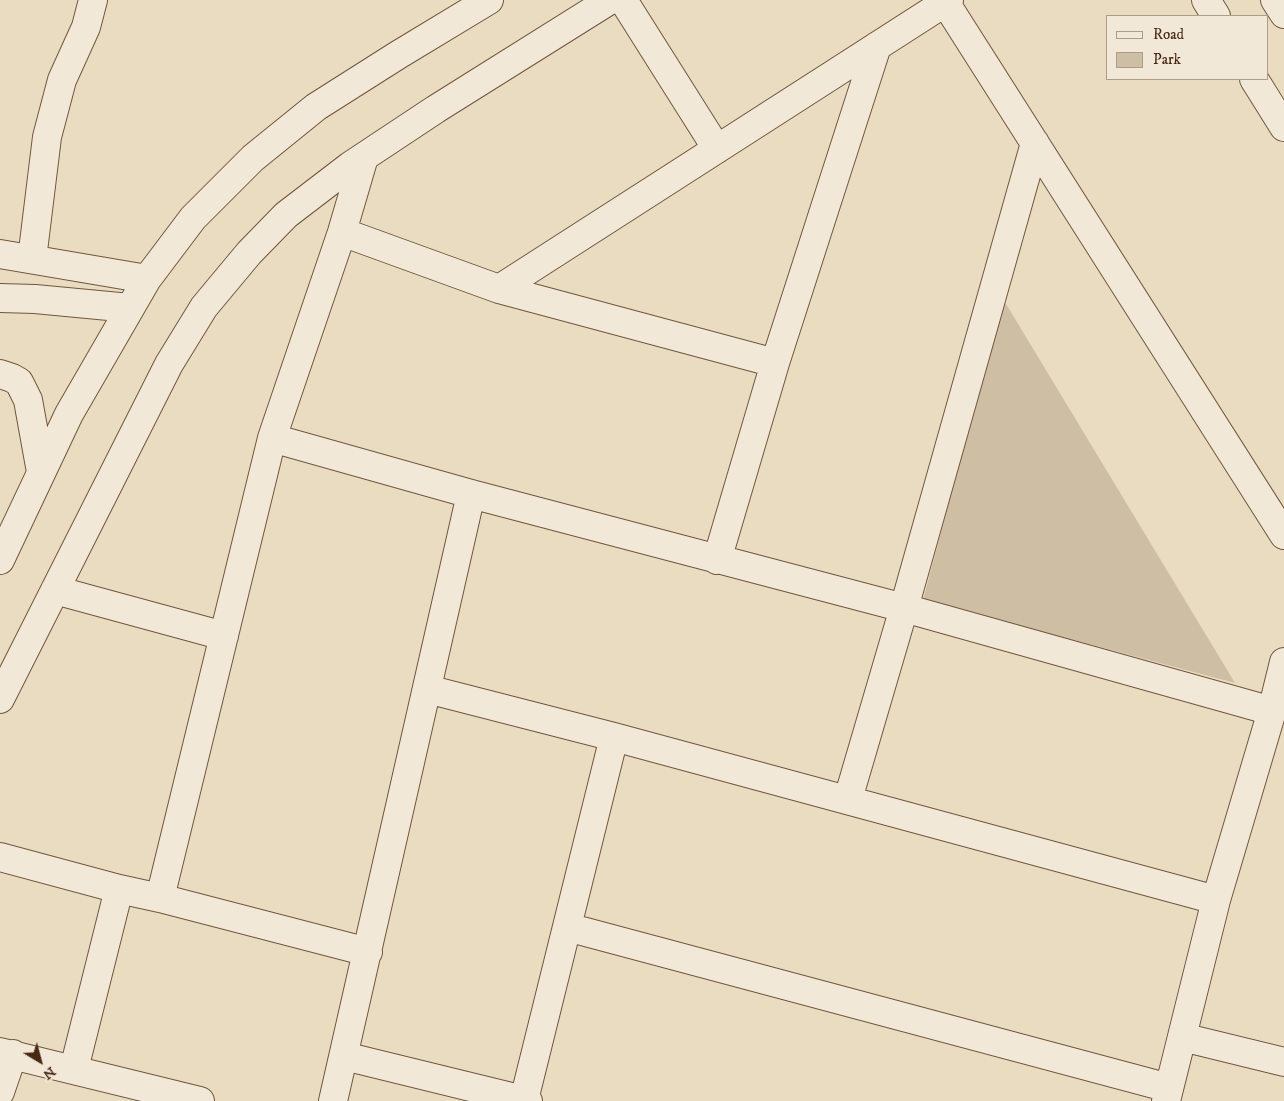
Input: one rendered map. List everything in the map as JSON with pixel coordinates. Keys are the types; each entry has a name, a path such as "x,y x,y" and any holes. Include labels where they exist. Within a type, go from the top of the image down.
{"street":[{"path":"32,259 47,137 62,80 86,27 93,0"},
{"path":"0,560 69,414 147,279 193,218 253,158 316,107 489,0"},
{"path":"0,697 169,364 204,307 249,253 286,215 350,166 444,104 610,0"},
{"path":"623,0 717,149"},
{"path":"1206,0 1215,15"},
{"path":"1275,0 1284,14"},
{"path":"499,289 947,1 1284,534"},
{"path":"718,560 775,363 877,46"},
{"path":"1255,80 1284,127"},
{"path":"848,799 1036,143"},
{"path":"160,898 272,438 342,232 364,157"},
{"path":"342,232 499,289 775,363"},
{"path":"0,254 147,279"},
{"path":"0,298 35,299 130,308"},
{"path":"0,374 19,382 28,400 41,472"},
{"path":"272,438 471,494 904,608 1272,712"},
{"path":"333,1101 471,494"},
{"path":"55,590 224,636"},
{"path":"567,927 1168,1095 1216,900 1272,712 1284,662"},
{"path":"427,689 848,799 1216,900"},
{"path":"344,1056 526,1100 614,737"},
{"path":"0,857 368,952"},
{"path":"74,1069 119,889"},
{"path":"1182,1037 1284,1062"},
{"path":"0,1092 7,1053 74,1069 129,1092 200,1101"}],"green space":[{"path":"1003,299 1235,683 923,600"}]}
